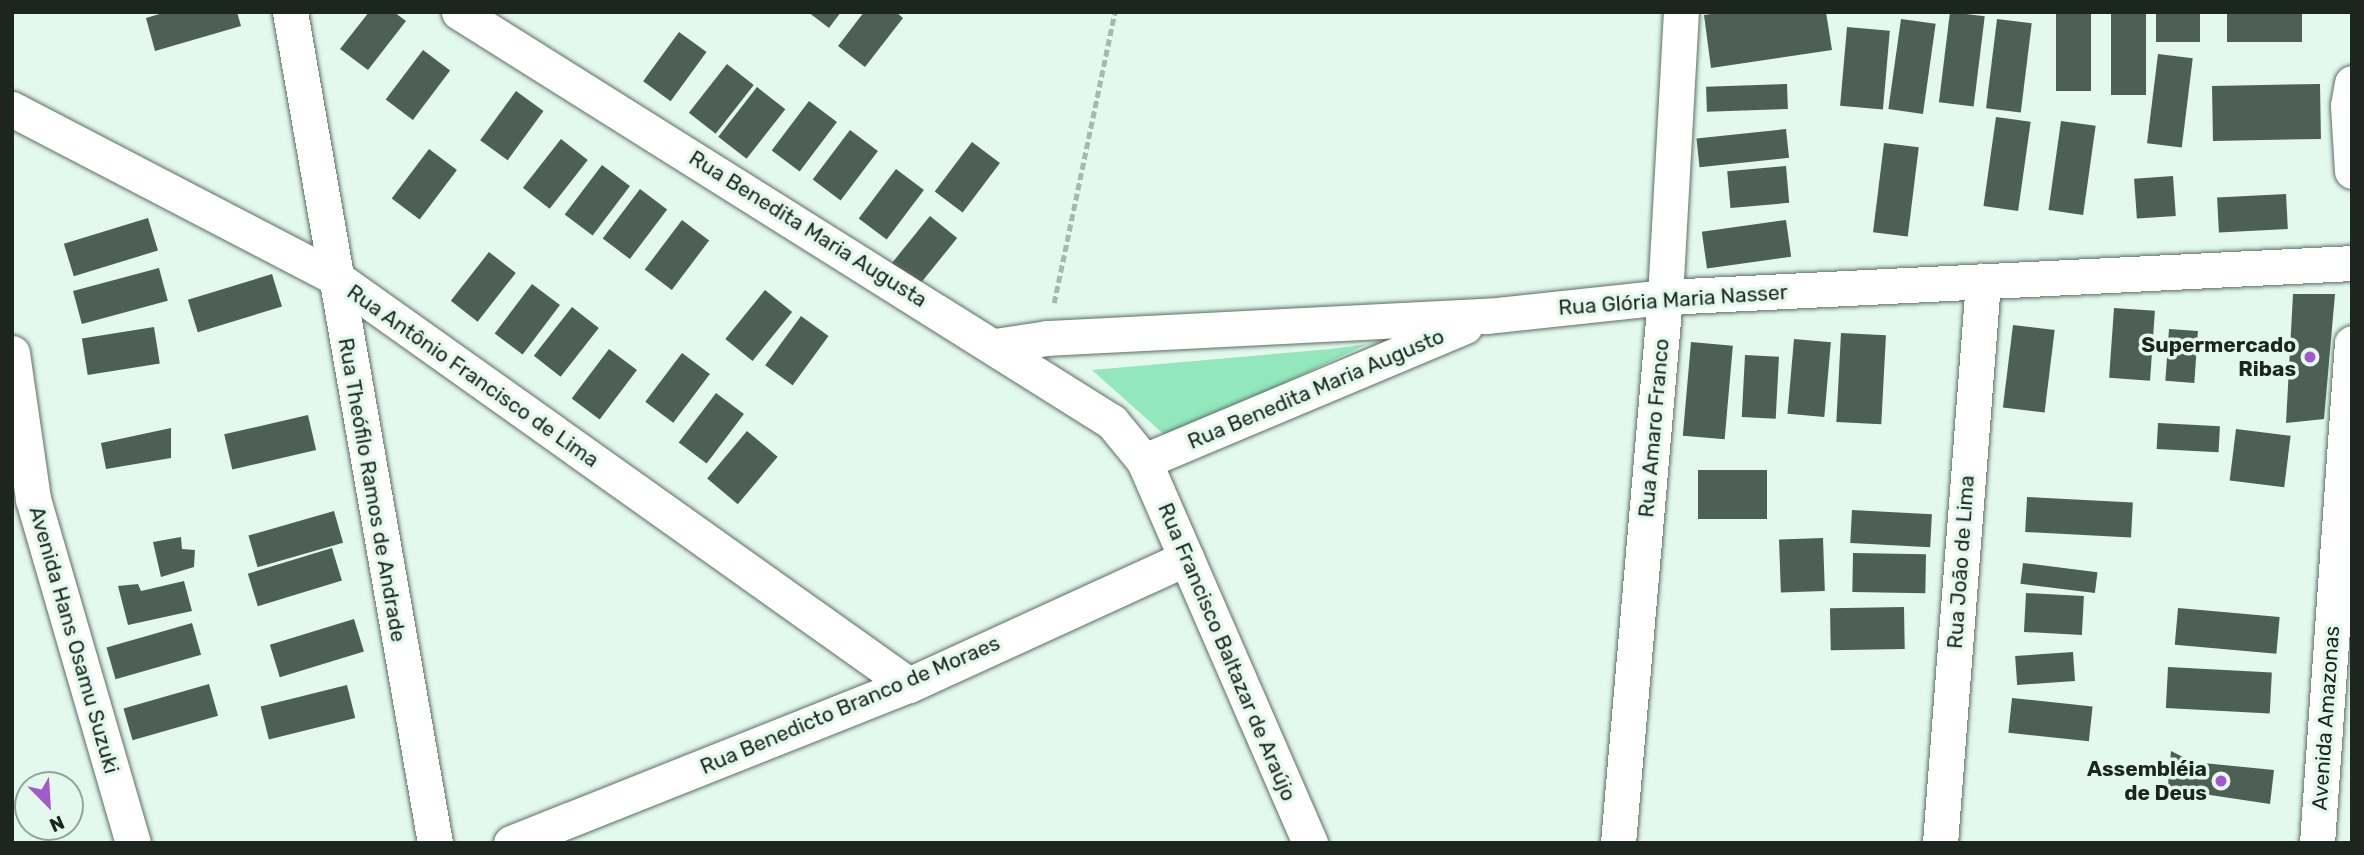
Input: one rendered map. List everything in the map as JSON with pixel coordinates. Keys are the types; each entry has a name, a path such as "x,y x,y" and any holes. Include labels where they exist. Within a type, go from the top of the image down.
{"street":[{"name":"Rua Theófilo Ramos de Andrade","path":"290,12 435,843"},
{"name":"Rua Benedita Maria Augusta","path":"459,12 995,346 1112,422 1144,461"},
{"name":"Rua Amaro Franco","path":"1618,843 1665,297 1681,12"},
{"path":"2352,83 2348,106 2352,171"},
{"name":"Rua Antônio Francisco de Lima","path":"12,109 335,277 909,685"},
{"name":"Rua Glória Maria Nasser","path":"995,346 1047,338 1487,316 1665,297 2352,263"},
{"name":"Rua João de Lima","path":"1940,843 1983,281"},
{"name":"Rua Benedita Maria Augusto","path":"1144,461 1487,316"},
{"name":"Avenida Amazonas","path":"2317,843 2352,343"},
{"name":"Avenida Hans Osamu Suzuki","path":"12,353 23,494 133,843"},
{"name":"Rua Francisco Baltazar de Araújo","path":"1144,461 1310,843"},
{"name":"Rua Benedicto Branco de Moraes","path":"511,843 909,685 1186,558"}],"path":[{"path":"1047,338 1115,12"}],"green space":[{"path":"1367,344 1168,438 1092,370 1331,349"}],"building":[{"path":"166,12 237,12 241,26 155,51 146,18"},
{"path":"369,12 394,12 406,21 368,70 340,49"},
{"path":"808,12 841,12 829,28"},
{"path":"864,12 896,12 903,18 865,67 838,46"},
{"path":"1724,12 1826,12 1832,50 1711,68 1704,15"},
{"path":"1950,12 1985,16 1974,107 1939,102"},
{"path":"2056,12 2091,12 2091,91 2056,91"},
{"path":"2111,12 2146,12 2146,95 2111,95"},
{"path":"2156,12 2200,12 2200,42 2156,42"},
{"path":"2227,12 2302,12 2302,42 2227,42"},
{"path":"1901,19 1936,24 1923,114 1888,109"},
{"path":"1997,19 2032,23 2021,113 1986,108"},
{"path":"1847,27 1890,31 1883,109 1840,106"},
{"path":"679,32 707,52 671,101 643,81"},
{"path":"423,50 450,70 413,120 386,100"},
{"path":"2158,54 2193,58 2182,148 2147,143"},
{"path":"727,64 754,85 716,134 689,113"},
{"path":"1787,84 1788,109 1707,112 1706,87"},
{"path":"2320,84 2321,139 2213,141 2212,86"},
{"path":"757,87 785,109 747,159 718,137"},
{"path":"516,91 544,111 508,160 480,140"},
{"path":"809,101 837,122 800,172 772,151"},
{"path":"1996,117 2031,122 2018,211 1983,206"},
{"path":"2061,121 2096,126 2083,215 2048,210"},
{"path":"1786,129 1789,158 1700,167 1696,138"},
{"path":"850,130 878,151 841,201 813,180"},
{"path":"561,139 588,160 550,209 523,188"},
{"path":"972,142 1000,163 963,213 935,192"},
{"path":"1884,143 1919,147 1908,237 1873,232"},
{"path":"429,149 457,170 420,220 392,199"},
{"path":"602,165 630,186 593,236 565,215"},
{"path":"1786,166 1789,203 1730,208 1727,171"},
{"path":"896,169 924,190 887,240 859,219"},
{"path":"2173,176 2176,216 2137,219 2134,179"},
{"path":"640,189 667,209 630,259 603,239"},
{"path":"2286,194 2288,229 2219,233 2217,198"},
{"path":"930,216 957,238 918,287 890,265"},
{"path":"148,218 158,251 74,276 64,244"},
{"path":"682,220 709,240 672,290 645,270"},
{"path":"1786,220 1791,257 1707,268 1702,232"},
{"path":"489,252 516,273 478,322 451,301"},
{"path":"159,268 168,301 82,324 73,291"},
{"path":"272,274 282,307 198,332 188,300"},
{"path":"532,284 560,305 523,355 495,334"},
{"path":"765,290 792,312 753,361 725,339"},
{"name":"Supermercado Ribas","path":"2293,294 2335,294 2324,419 2286,423"},
{"path":"572,307 599,328 561,377 534,356"},
{"path":"2114,308 2155,311 2150,381 2109,378"},
{"path":"801,316 829,336 793,385 765,365"},
{"path":"2013,325 2055,330 2045,412 2003,407"},
{"path":"154,327 160,364 88,375 82,338"},
{"path":"2169,329 2198,331 2194,383 2165,381"},
{"path":"1841,333 1886,335 1881,424 1836,422"},
{"path":"1794,339 1831,342 1824,417 1787,414"},
{"path":"1691,342 1733,346 1725,439 1683,436"},
{"path":"609,349 637,370 600,420 572,399"},
{"path":"682,353 710,374 673,423 645,402"},
{"path":"1745,355 1779,357 1776,419 1742,417"},
{"path":"716,393 744,414 707,464 679,443"},
{"path":"308,415 316,450 232,469 224,434"},
{"path":"2158,423 2220,426 2219,452 2157,449"},
{"path":"171,428 171,458 106,469 101,443"},
{"path":"2236,429 2291,436 2284,487 2230,481"},
{"path":"747,431 778,457 738,504 707,478"},
{"path":"1698,470 1767,470 1767,519 1698,519"},
{"path":"2027,497 2133,503 2131,537 2025,532"},
{"path":"1852,510 1932,514 1930,547 1850,543"},
{"path":"334,511 343,543 258,567 248,536"},
{"path":"181,537 182,549 195,550 194,567 161,577 153,542"},
{"path":"1823,538 1825,591 1781,593 1779,540"},
{"path":"332,548 342,581 258,606 248,574"},
{"path":"1853,553 1926,554 1925,593 1852,592"},
{"path":"2023,563 2097,572 2095,593 2020,584"},
{"path":"184,581 192,611 128,625 118,586 138,584 141,591"},
{"path":"2026,593 2084,596 2082,635 2024,632"},
{"path":"1904,607 1905,649 1831,650 1830,608"},
{"path":"2178,608 2280,617 2276,654 2175,645"},
{"path":"354,619 364,652 280,677 270,645"},
{"path":"192,623 201,655 116,679 106,648"},
{"path":"2073,652 2075,681 2017,685 2015,656"},
{"path":"2168,667 2272,672 2270,713 2166,708"},
{"path":"209,684 218,716 133,740 123,709"},
{"path":"347,685 355,718 269,740 261,707"},
{"path":"2012,698 2093,706 2089,741 2008,733"},
{"name":"Assembléia de Deus","path":"2171,751 2193,762 2274,770 2270,804 2190,792 2189,798 2167,797"}],"place":[{"name":"Supermercado Ribas","path":"2310,357"},
{"name":"Assembléia de Deus","path":"2221,781"}]}
